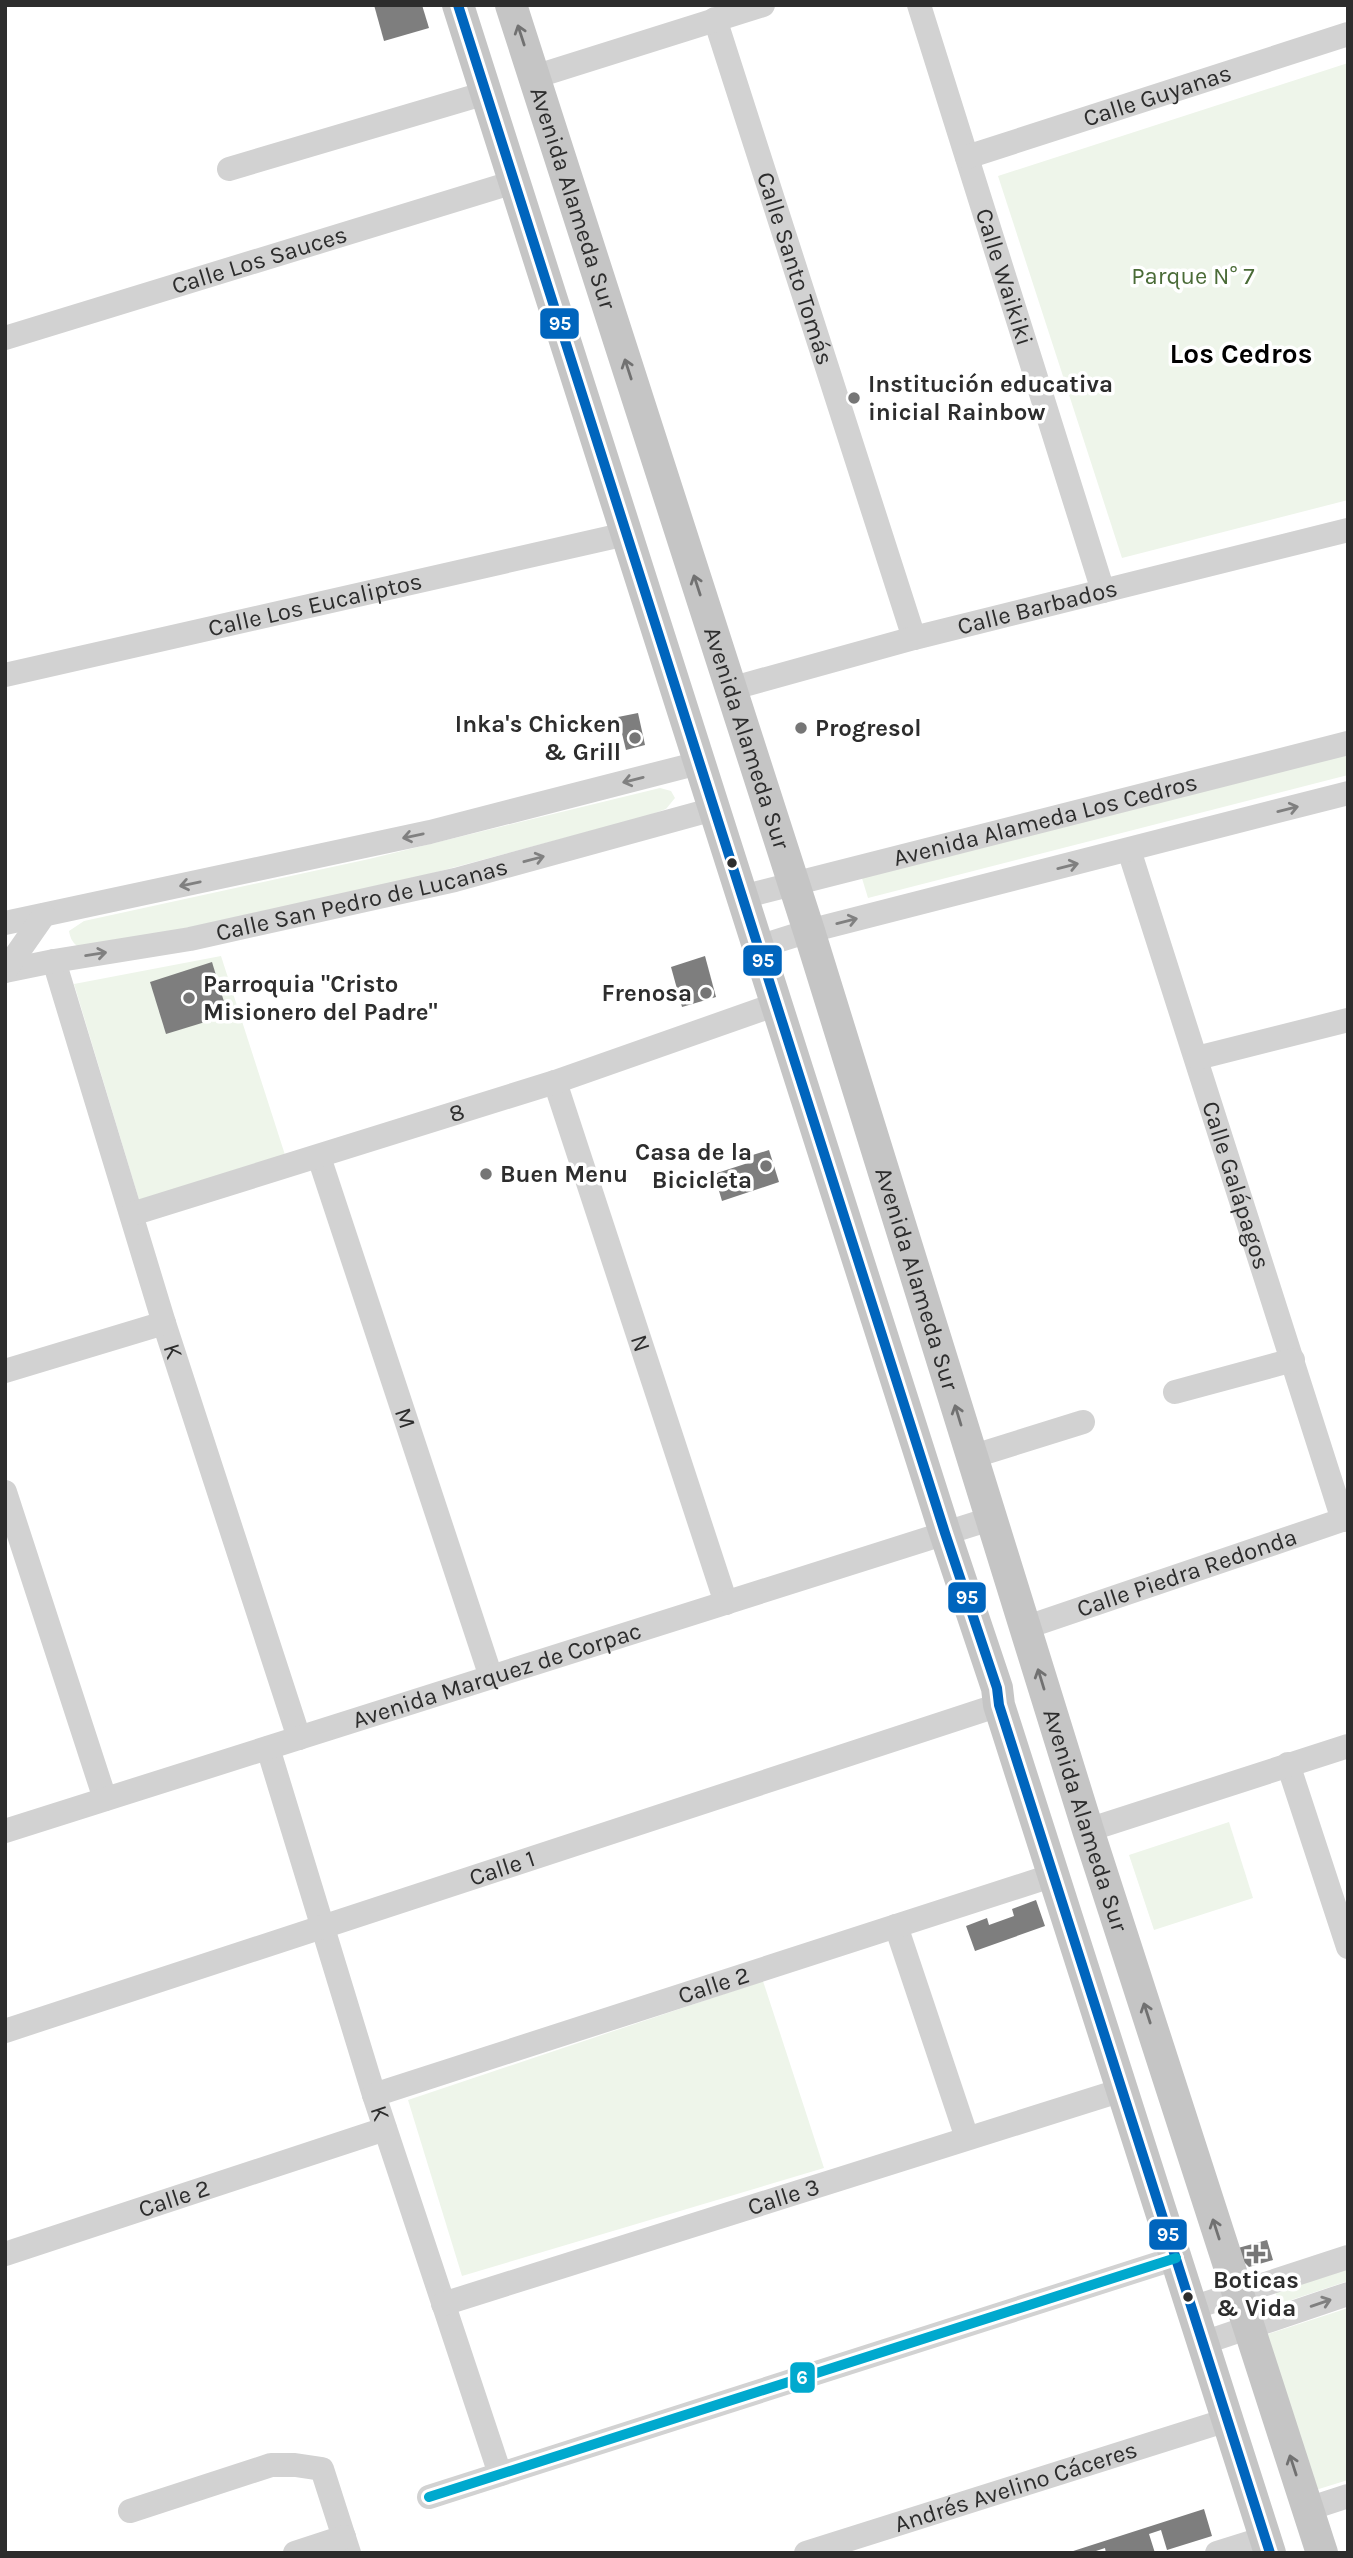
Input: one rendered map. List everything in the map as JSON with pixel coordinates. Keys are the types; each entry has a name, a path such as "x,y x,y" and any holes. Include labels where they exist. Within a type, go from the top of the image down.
{"main road":[{"name":"Avenida Alameda Sur","path":"458,5 945,1533 997,1688 999,1705 1267,2545"},
{"name":"Avenida Alameda Sur","path":"511,5 794,883 1024,1628 1322,2553"}],"street":[{"path":"534,77 763,5"},
{"name":"Calle Waikiki","path":"919,5 1102,591"},
{"name":"Calle Santo Tomás","path":"715,19 914,638"},
{"name":"Calle Guyanas","path":"967,157 1348,34"},
{"path":"229,169 486,93"},
{"name":"Calle Los Sauces","path":"5,338 514,182"},
{"name":"Calle Barbados","path":"730,689 914,638 1348,530"},
{"name":"Calle Los Eucaliptos","path":"5,675 626,534"},
{"name":"Avenida Alameda Los Cedros","path":"742,897 1348,743"},
{"name":"Calle San Pedro de Lucanas","path":"5,923 430,832 699,763"},
{"name":"Avenida Alameda Los Cedros","path":"758,947 809,931 1348,793"},
{"name":"Calle San Pedro de Lucanas","path":"5,971 190,940 455,880 714,809"},
{"name":"Calle Galápagos","path":"1129,850 1345,1519"},
{"path":"5,971 44,915"},
{"name":"K","path":"54,961 164,1323 299,1738"},
{"name":"8","path":"132,1214 555,1082 777,1004"},
{"path":"1197,1058 1348,1020"},
{"name":"N","path":"555,1082 726,1603"},
{"name":"M","path":"319,1157 491,1677"},
{"path":"5,1371 164,1323"},
{"path":"1175,1392 1293,1360"},
{"path":"971,1457 1083,1422"},
{"path":"5,1492 105,1799"},
{"name":"Avenida Marquez de Corpac","path":"5,1831 990,1519"},
{"name":"Calle Piedra Redonda","path":"1024,1628 1345,1519"},
{"name":"Calle 1","path":"5,2031 999,1705"},
{"path":"1088,1829 1348,1746"},
{"name":"K","path":"268,1748 374,2095 500,2474"},
{"path":"1288,1764 1348,1947"},
{"name":"Calle 2","path":"374,2095 1054,1875"},
{"path":"896,1926 967,2138"},
{"name":"Calle 3","path":"443,2304 1122,2090"},
{"name":"Calle 2","path":"5,2254 385,2129"},
{"path":"1192,2308 1348,2257"},
{"path":"429,2497 1176,2258"},
{"path":"1203,2343 1348,2294"},
{"name":"Andrés Avelino Cáceres","path":"806,2553 1227,2420"},
{"path":"130,2511 271,2465 322,2469 346,2545 295,2553"},
{"path":"1308,2509 1348,2496"},
{"path":"1217,2553 1267,2545"}],"green space":[{"name":"Parque N° 7","path":"1348,63 1348,500 1122,558 998,176"},
{"path":"1348,752 1348,775 868,898 861,875"},
{"path":"660,788 671,791 675,798 666,809 647,816 384,886 96,950 82,948 70,937 69,931 84,921 369,859"},
{"path":"221,956 286,1158 140,1203 74,984"},
{"path":"1229,1822 1253,1898 1154,1930 1129,1855"},
{"path":"763,1981 824,2168 462,2276 408,2100"},
{"path":"1348,2267 1348,2281 1279,2304 1275,2291"},
{"path":"1348,2308 1348,2480 1309,2492 1259,2337"}],"building":[{"path":"374,5 422,5 429,28 384,41"},
{"path":"638,713 645,745 626,750 618,717"},
{"path":"705,956 716,997 682,1007 671,967"},
{"name":"Parroquia \"Cristo Misionero del Padre\"","path":"212,962 228,1015 166,1034 150,982"},
{"path":"769,1150 779,1182 722,1201 714,1174 748,1163 746,1157"},
{"path":"1036,1900 1045,1926 975,1951 966,1926 987,1918 989,1925 1014,1916 1012,1909"},
{"name":"Boticas & Vida","path":"1267,2240 1273,2260 1249,2267 1241,2259 1238,2248"},
{"path":"1204,2509 1212,2536 1167,2550 1161,2530 1149,2534 1155,2553 1106,2553 1105,2548 1096,2553 1067,2553"}],"transit line":[{"name":"95","path":"458,5 945,1533 997,1688 999,1705 1270,2553"},
{"name":"6","path":"429,2497 1176,2258"}],"place":[{"name":"Institución educativa inicial Rainbow","path":"854,398"},
{"name":"Progresol","path":"801,728"},
{"name":"Inka's Chicken & Grill","path":"635,738"},
{"name":"Frenosa","path":"706,993"},
{"name":"Parroquia \"Cristo Misionero del Padre\"","path":"189,998"},
{"name":"Casa de la Bicicleta","path":"766,1166"},
{"name":"Buen Menu","path":"486,1174"},
{"name":"Boticas & Vida","path":"1256,2254"}],"district":[{"name":"Los Cedros","path":"1241,353"}]}
